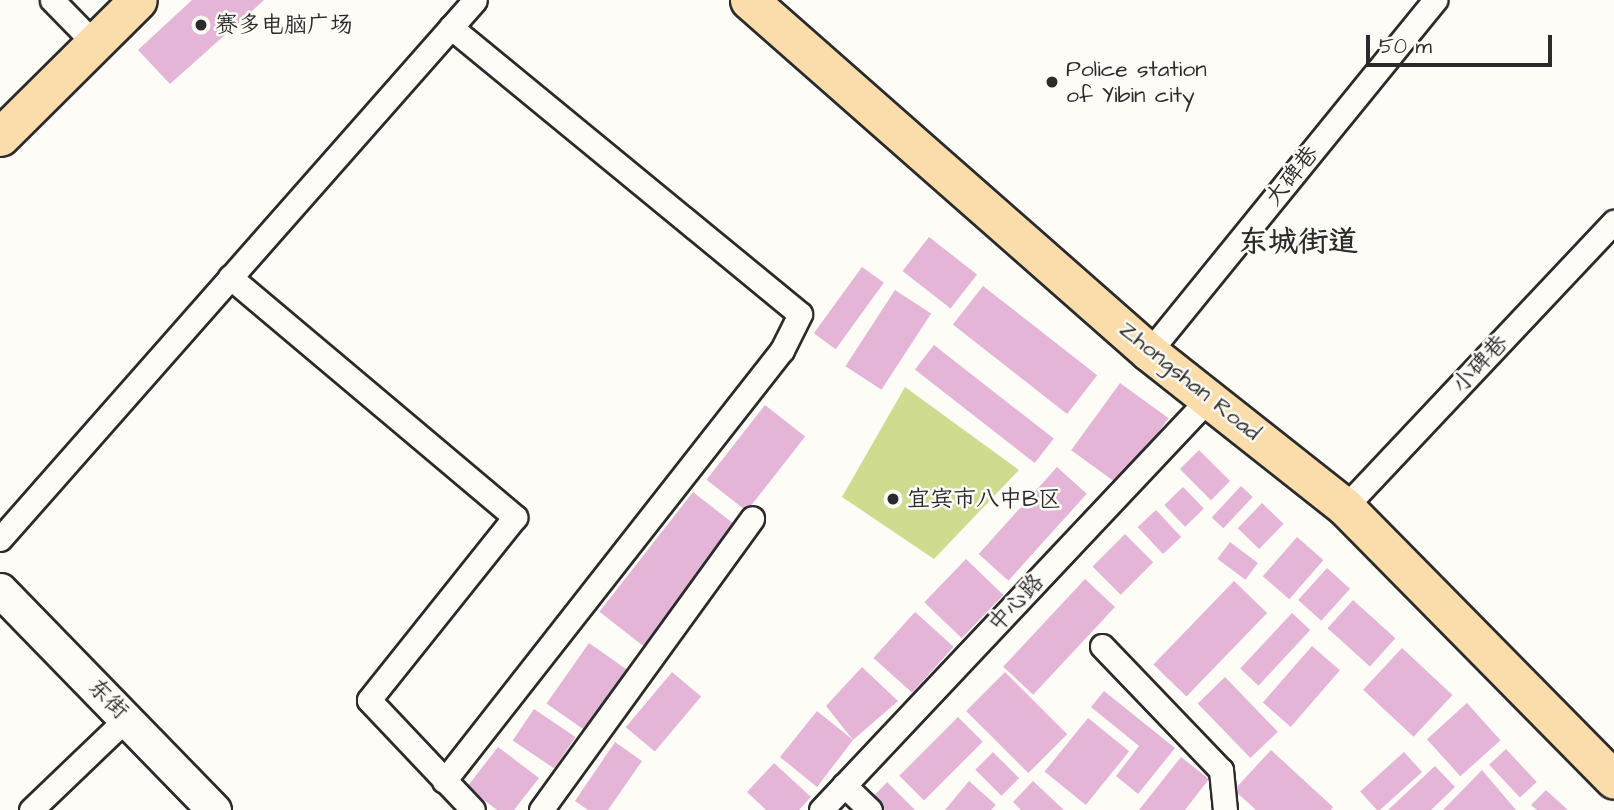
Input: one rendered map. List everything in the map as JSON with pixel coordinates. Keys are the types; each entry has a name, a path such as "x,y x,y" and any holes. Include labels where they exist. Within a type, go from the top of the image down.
{"main road":[{"path":"0,137 96,45 138,0"},
{"name":"Zhongshan Road","path":"749,0 1149,352 1210,397 1345,507 1614,780"},
{"name":"东街","path":"0,590 214,810"}],"street":[{"path":"52,0 96,45"},
{"path":"0,539 475,0"},
{"name":"大碑巷","path":"1149,352 1435,0"},
{"path":"444,780 782,350 800,314 451,27"},
{"name":"小碑巷","path":"1345,507 1614,222"},
{"path":"230,277 515,517 369,700 473,810"},
{"name":"中心路","path":"821,810 1210,397"},
{"path":"541,810 751,518"},
{"path":"1102,646 1222,770 1225,810"},
{"path":"31,810 127,718"},
{"path":"844,785 870,810"}],"green space":[{"path":"905,387 1019,470 934,559 842,497"}],"building":[{"name":"赛多电脑广场","path":"192,0 264,0 170,84 138,50"},
{"path":"929,237 977,275 951,308 903,271"},
{"path":"862,267 884,283 836,349 814,333"},
{"path":"983,286 1097,375 1067,414 953,325"},
{"path":"895,290 931,313 882,390 845,366"},
{"path":"934,345 1054,439 1035,463 915,369"},
{"path":"1120,383 1169,418 1120,485 1071,450"},
{"path":"765,405 805,436 747,511 707,480"},
{"path":"1199,450 1230,481 1211,500 1180,469"},
{"path":"1057,467 1087,494 1008,581 979,554"},
{"path":"1241,486 1253,497 1223,528 1212,517"},
{"path":"1183,487 1204,509 1185,527 1164,505"},
{"path":"693,492 738,527 644,647 599,612"},
{"path":"1262,503 1284,524 1259,549 1238,528"},
{"path":"1156,510 1181,537 1163,554 1138,527"},
{"path":"1125,534 1153,562 1121,595 1092,567"},
{"path":"1297,537 1323,560 1289,599 1263,576"},
{"path":"1230,542 1258,563 1245,580 1217,559"},
{"path":"966,559 1003,595 962,638 924,602"},
{"path":"1327,568 1350,589 1321,621 1298,600"},
{"path":"1085,579 1115,607 1033,695 1003,667"},
{"path":"1234,581 1267,613 1187,696 1153,664"},
{"path":"1353,600 1395,638 1370,666 1328,628"},
{"path":"915,612 954,647 912,693 874,658"},
{"path":"1292,613 1310,630 1258,686 1240,669"},
{"path":"589,643 628,670 585,731 547,704"},
{"path":"1312,646 1340,670 1291,727 1263,703"},
{"path":"1402,648 1452,695 1414,737 1363,690"},
{"path":"862,667 898,701 853,740 826,706"},
{"path":"672,672 701,696 655,752 626,727"},
{"path":"1005,672 1067,734 1028,773 966,711"},
{"path":"1225,677 1278,732 1250,758 1198,703"},
{"path":"1104,691 1175,748 1138,794 1116,776 1139,746 1091,707"},
{"path":"1467,703 1500,740 1460,776 1427,739"},
{"path":"534,709 575,737 554,768 513,741"},
{"path":"817,711 853,740 817,787 780,757"},
{"path":"958,717 983,742 924,800 899,776"},
{"path":"1088,718 1129,751 1086,805 1045,772"},
{"path":"615,742 642,761 608,810 588,810 575,801"},
{"path":"498,747 539,778 514,810 497,810 467,787"},
{"path":"1506,749 1537,782 1520,798 1489,765"},
{"path":"1271,750 1333,807 1331,810 1256,810 1234,790"},
{"path":"993,752 1019,778 1001,796 975,770"},
{"path":"1404,752 1422,772 1380,810 1377,810 1360,791"},
{"path":"1181,757 1209,779 1185,810 1139,810"},
{"path":"774,763 811,797 799,810 766,810 747,792"},
{"path":"1435,766 1455,787 1431,810 1388,810"},
{"path":"1482,770 1516,810 1443,810"},
{"path":"969,781 996,805 991,810 945,810"},
{"path":"1033,781 1064,810 1021,810 1013,802"},
{"path":"887,782 915,810 885,810 872,798"},
{"path":"1546,790 1568,810 1537,810 1531,805"}],"place":[{"name":"赛多电脑广场","path":"201,25"},
{"name":"Police station of Yibin city","path":"1052,82"},
{"name":"宜宾市八中B区","path":"893,499"}],"district":[{"name":"东城街道","path":"1298,242"}]}
